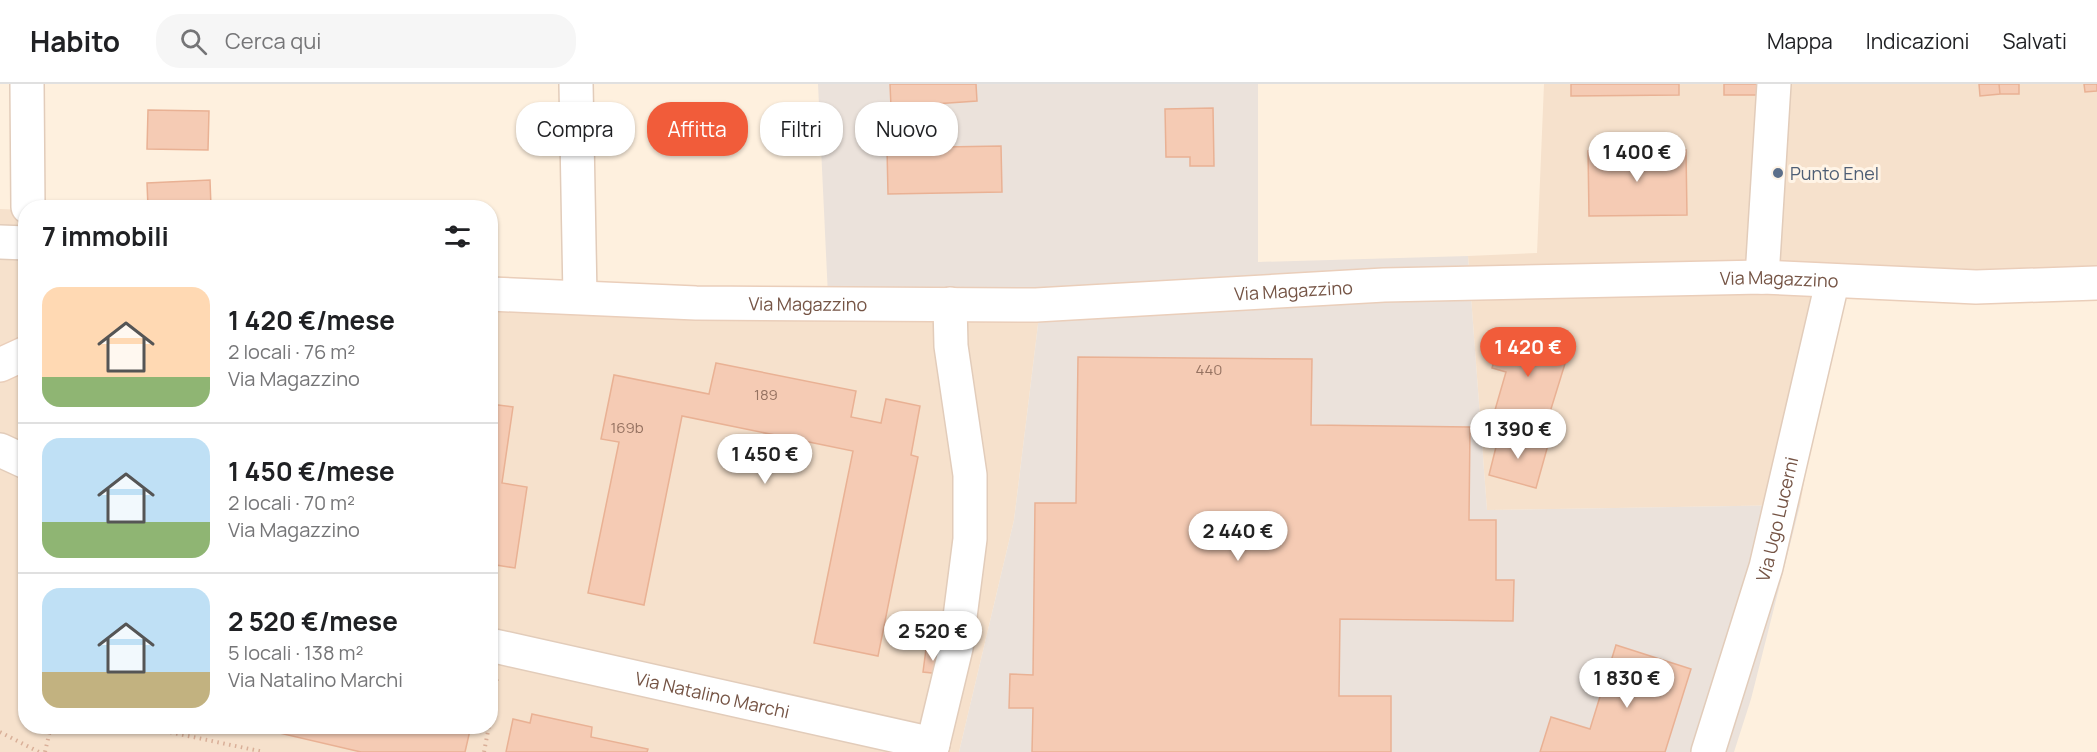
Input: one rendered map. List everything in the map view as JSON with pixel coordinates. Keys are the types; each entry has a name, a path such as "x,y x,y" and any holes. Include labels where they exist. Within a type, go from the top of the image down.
{"street":[{"path":"27,84 28,200"},
{"path":"576,84 580,297"},
{"path":"1762,277 1774,84"},
{"path":"0,242 18,243"},
{"name":"Via Magazzino","path":"498,294 696,303 1036,304 1384,285 1762,277 1833,283 1976,287 2097,283"},
{"name":"Via Ugo Lucerni","path":"1708,752 1766,567 1833,283"},
{"name":"Via Natalino Marchi","path":"498,647 932,748 956,648 970,539 970,475 951,346 950,304"},
{"path":"0,365 18,357"}],"path":[{"path":"0,732 39,752"},
{"path":"45,752 49,734"},
{"path":"179,734 264,752"},
{"path":"484,752 487,734"}],"shaded area":[{"path":"818,84 1258,84 1258,262 1468,256 1487,510 1800,505 1751,699 1734,752 959,752 1014,520 1041,300 828,296 821,156 843,156 843,102 819,102"},
{"path":"1544,84 2097,84 2097,277 1838,285 1800,505 1487,510 1468,256 1537,253"},
{"path":"0,209 18,210 18,734 498,734 498,293 1041,300 1014,520 959,752 0,752"}],"building":[{"path":"890,84 976,84 977,101 891,102"},
{"path":"1571,84 1679,84 1679,95 1571,96"},
{"path":"1724,84 1761,84 1761,95 1724,95"},
{"path":"1979,84 1999,84 2000,94 1980,96"},
{"path":"1999,84 2019,84 2019,94 2000,94"},
{"path":"2084,84 2097,84 2097,91 2085,92"},
{"path":"1213,108 1214,166 1190,166 1190,157 1166,157 1165,109"},
{"path":"148,110 209,111 208,150 147,149"},
{"path":"1001,146 1002,192 888,194 887,156 958,156 958,147"},
{"path":"1686,150 1687,215 1589,216 1588,151"},
{"path":"210,180 211,200 148,200 147,183"},
{"path":"1502,334 1568,354 1546,425 1495,410 1506,372 1492,368"},
{"path":"1078,357 1312,359 1311,425 1470,427 1469,520 1496,520 1496,580 1514,580 1513,621 1340,619 1339,696 1391,696 1391,752 1032,752 1033,708 1009,708 1010,674 1033,675 1035,503 1076,503"},
{"path":"716,363 856,391 851,417 881,423 886,399 920,406 911,455 918,457 878,656 814,643 853,451 682,416 644,605 588,593 619,442 601,439 614,375 709,394"},
{"path":"498,405 513,407 502,483 527,487 515,568 498,565"},
{"path":"1500,431 1548,445 1536,488 1489,475"},
{"path":"1616,645 1691,669 1665,752 1540,752 1551,717 1590,729"},
{"path":"926,649 944,651 941,674 923,672"},
{"path":"532,714 592,727 591,737 648,749 647,752 506,752 513,719 530,723"},
{"path":"284,734 469,734 465,752 361,752"}],"place":[{"name":"Punto Enel","path":"1778,173"}]}
